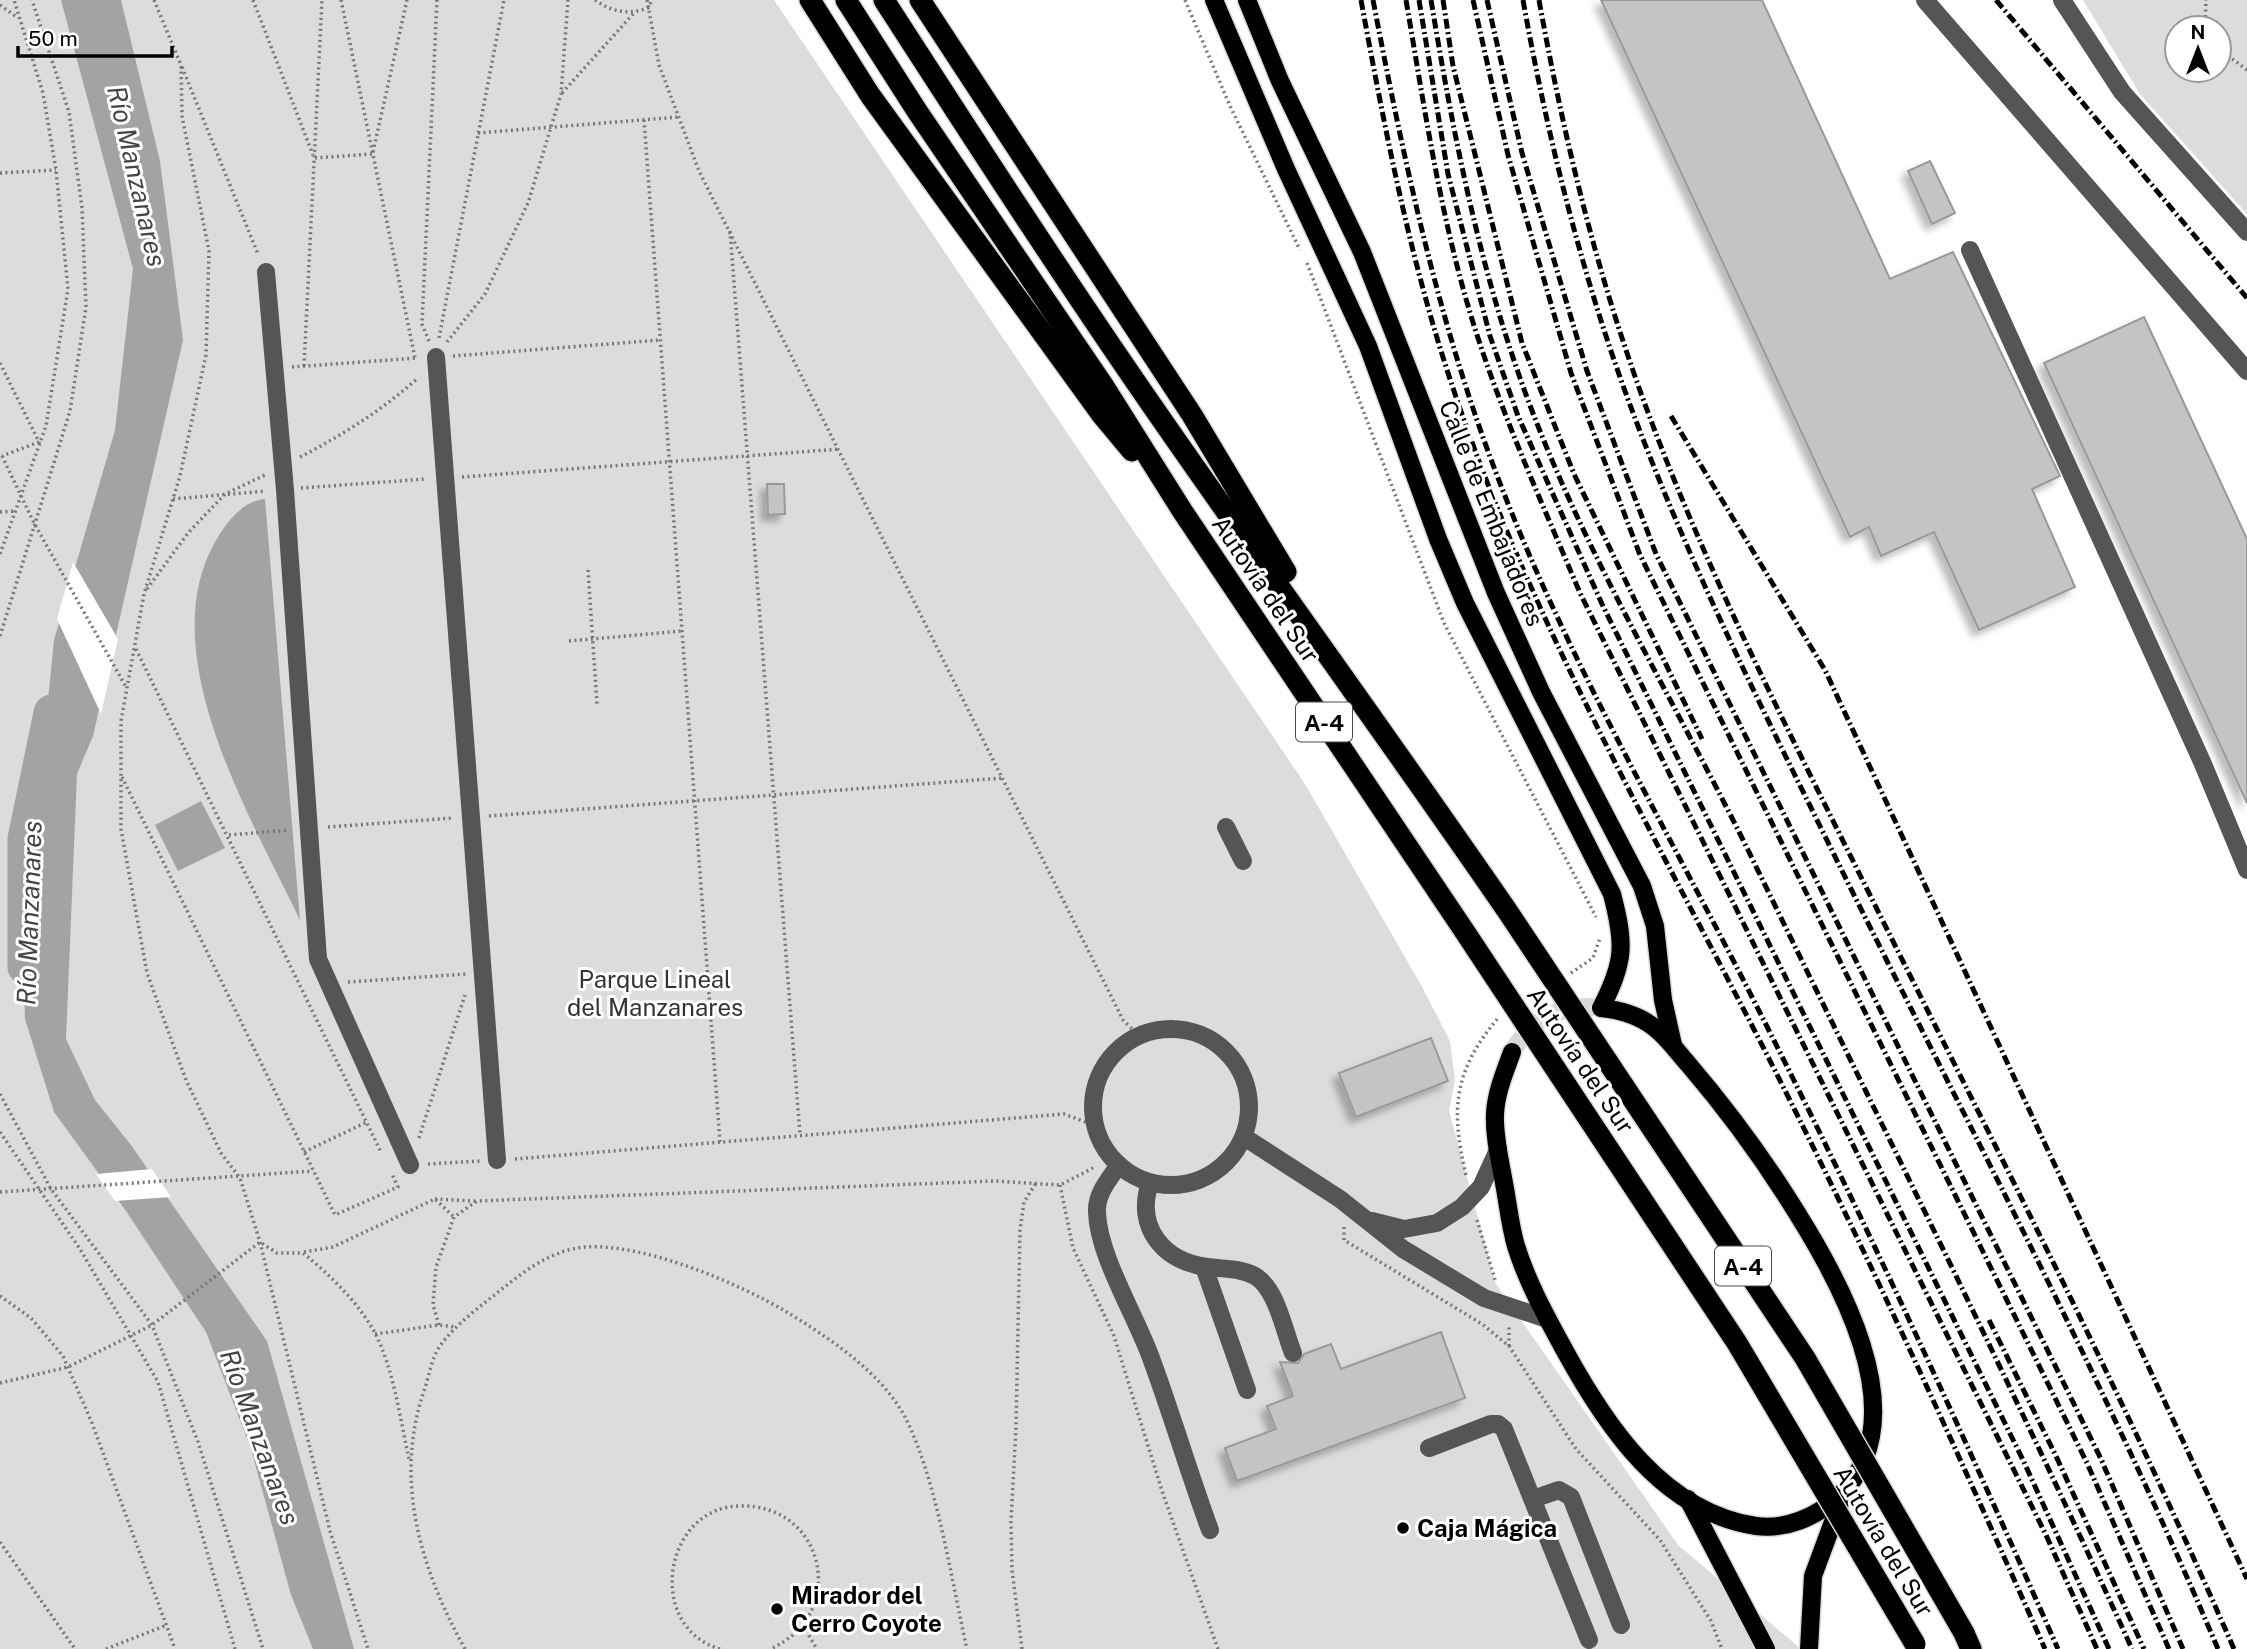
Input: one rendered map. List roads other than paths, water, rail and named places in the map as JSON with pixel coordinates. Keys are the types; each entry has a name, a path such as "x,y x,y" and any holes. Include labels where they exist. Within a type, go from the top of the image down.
{"highway":[{"path":"810,0 870,95 1102,415 1183,512"},
{"path":"846,0 932,134 1105,388 1183,512"},
{"path":"884,0 996,174 1162,420 1362,700"},
{"path":"920,0 1192,415 1362,700"},
{"name":"Autovía del Sur","path":"1183,512 1737,1343 1916,1647"},
{"name":"Autovía del Sur","path":"1362,700 1506,909 1805,1358 1968,1641"}],"main road":[{"path":"1214,0 1286,169 1367,346 1433,527 1465,603 1612,894 1623,934 1620,965 1601,1008 1640,1018 1659,1031 1710,1090 1772,1174 1824,1258 1849,1307 1870,1374 1874,1413 1866,1453 1845,1490 1813,1576 1809,1649"},
{"name":"Calle de Embajadores","path":"1247,0 1280,81 1362,252 1496,593 1541,692 1642,886 1655,926 1663,1000 1674,1048"},
{"path":"1512,1052 1494,1112 1498,1150 1516,1246 1547,1319 1587,1392 1615,1433 1649,1469 1688,1499 1726,1517 1758,1526 1794,1524 1807,1519 1845,1490"},
{"path":"1688,1499 1766,1649"}],"street":[{"path":"1925,0 2247,370"},
{"path":"2062,0 2129,100 2247,232"},
{"path":"1970,250 2197,752 2247,870"},
{"path":"266,272 284,466 301,829 318,959 410,1165"},
{"path":"436,357 443,478 497,1160"},
{"path":"1226,827 1243,861"},
{"path":"1225,1031 1234,1060 1247,1084 1250,1110 1244,1137 1230,1159 1209,1176 1184,1185 1150,1183 1132,1175 1115,1161 1094,1125 1093,1098 1100,1072 1116,1051 1138,1035 1175,1028 1194,1032 1217,1042 1234,1060"},
{"path":"1244,1137 1350,1208 1403,1249 1484,1298 1547,1319"},
{"path":"1366,1220 1404,1229 1437,1223 1471,1198 1481,1187 1498,1150"},
{"path":"1115,1161 1102,1189 1096,1211 1101,1238 1151,1357 1172,1426 1210,1530"},
{"path":"1150,1183 1145,1198 1145,1212 1150,1230 1161,1248 1180,1259 1204,1267 1235,1269 1255,1276 1266,1286 1293,1353"},
{"path":"1204,1267 1247,1390"},
{"path":"1429,1448 1498,1424 1504,1429 1589,1640"},
{"path":"1533,1499 1559,1490 1571,1497 1621,1625"}],"water":[{"path":"61,0 121,0 160,161 183,340 93,736 77,774 66,1039 95,1100 131,1145 267,1341 354,1649 313,1649 291,1595 251,1449 206,1332 126,1211 54,1112 25,1019 23,950 54,640 115,430 133,269"},
{"path":"265,499 300,920 257,834 216,734 201,683 195,634 199,586 215,542 242,508"},
{"path":"201,801 225,848 178,871 155,825"}],"waterway":[{"name":"Río Manzanares","path":"26,967 26,839 52,713"}],"tunnel":[{"path":"1512,1052 1529,1030 1549,1015 1573,1008 1601,1008"}],"railway":[{"path":"1361,0 1389,146 1423,290 1452,385 1517,555 1594,721 1836,1194 1943,1421 2045,1649"},
{"path":"1373,0 1396,117 1438,291 1472,405 1519,531 1614,733 1752,997 1832,1158 1947,1402 2058,1649"},
{"path":"1406,0 1428,132 1456,262 1481,347 1528,471 1580,593 2046,1535 2097,1649"},
{"path":"1419,0 1448,174 1490,336 1518,416 1602,604 2023,1460 2109,1649"},
{"path":"1431,0 1457,143 1478,238 1505,332 1543,439 1597,559 1748,850 1943,1248 2132,1649"},
{"path":"1443,0 1453,66 1522,343 1574,474 1702,739"},
{"path":"1473,0 1508,155 1571,373 1640,555 2087,1463 2169,1649"},
{"path":"1487,0 1522,153 1587,371 1656,554 2101,1459 2183,1649"},
{"path":"1523,0 1544,108 1585,269 1619,374 1661,485 1766,715 2132,1456 2218,1649"},
{"path":"1539,0 1565,129 1597,257 1647,410 1702,546 1828,811 2099,1357 2234,1649"},
{"path":"1996,0 2247,298"},
{"path":"1671,416 1825,670 2247,1579"},
{"path":"1989,1320 2056,1456 2144,1649"}],"place":[{"name":"Caja Mágica","path":"1403,1528"},
{"name":"Mirador del Cerro Coyote","path":"777,1609"}],"park label":[{"name":"Parque Lineal del Manzanares","path":"655,993"}]}
